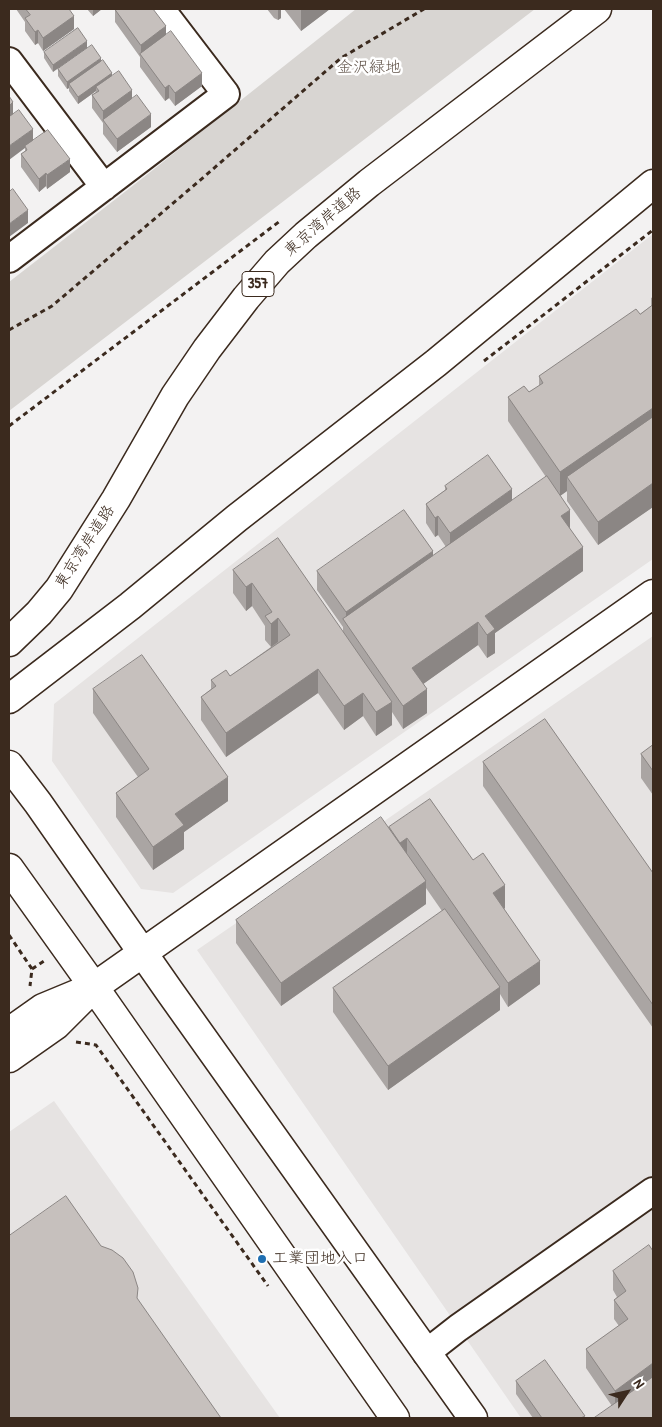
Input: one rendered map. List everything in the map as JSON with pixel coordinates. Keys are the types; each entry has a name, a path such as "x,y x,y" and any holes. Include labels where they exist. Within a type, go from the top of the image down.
{"main road":[{"name":"東京湾岸道路","path":"9,642 39,613 59,589 116,499 180,388 240,305 277,262 306,234 369,182 597,9"},
{"path":"9,699 130,606 237,518 436,363 653,184"},
{"path":"9,1058 56,1025 94,987 653,594"},
{"path":"9,765 144,952 176,1000 473,1418"},
{"path":"9,868 395,1418"},
{"path":"9,1032 43,1008 94,987"}],"street":[{"path":"9,259 226,94 161,9"},
{"path":"9,61 104,187"},
{"path":"426,1353 458,1328 653,1191"}],"path":[{"path":"9,330 52,306 341,58 424,9"},
{"path":"9,934 32,968 30,990"},
{"path":"96,1045 270,1288"}],"shaded area":[{"path":"653,234 653,559 173,893 141,889 52,761 54,704"},
{"path":"653,636 653,1418 521,1418 197,950"},
{"path":"54,1101 280,1418 9,1418 9,1132"}],"green space":[{"name":"金沢緑地","path":"356,9 535,9 9,411 9,282"}],"building":[{"path":"26,9 69,9 74,16 43,38 38,30 35,32 25,18 30,15"},
{"path":"115,9 153,9 166,26 141,45"},
{"path":"78,28 87,41 53,65 44,52"},
{"path":"171,31 202,73 175,93 169,85 165,88 140,54"},
{"path":"92,45 101,58 67,82 58,69"},
{"path":"103,60 112,73 78,97 69,84"},
{"path":"119,71 132,90 103,111 92,95 99,91 96,87"},
{"path":"137,95 151,114 117,139 103,120"},
{"path":"9,96 13,102 9,106"},
{"path":"19,110 33,129 9,146 9,117"},
{"path":"48,130 70,159 39,179 21,154 27,150 25,146"},
{"path":"13,189 28,210 9,224 9,192"},
{"path":"653,305 653,408 560,472 508,397 524,386 529,392 543,383 539,376 636,309 640,314"},
{"path":"653,417 653,483 598,522 567,477"},
{"path":"488,455 512,489 450,533 438,516 435,518 426,504 447,489 445,486"},
{"path":"547,476 570,510 561,516 583,547 485,616 495,629 487,635 478,622 412,668 427,689 403,706 343,619"},
{"path":"404,510 433,551 346,612 317,571"},
{"path":"278,538 392,702 376,712 363,693 344,706 318,669 226,733 201,697 216,686 211,680 226,670 230,676 290,635 278,618 271,624 265,616 272,612 252,583 246,587 233,570"},
{"path":"142,655 228,777 175,814 184,825 153,847 116,793 149,769 93,689"},
{"path":"545,719 653,873 653,1005 483,762"},
{"path":"653,745 653,771 641,754"},
{"path":"430,799 473,860 483,853 505,885 493,893 540,961 508,983 407,838 400,843 389,827"},
{"path":"381,817 426,881 281,983 236,920"},
{"path":"445,909 500,987 388,1066 333,988"},
{"path":"66,1196 101,1246 112,1250 123,1258 133,1272 138,1288 137,1298 221,1418 9,1418 9,1236"},
{"path":"649,1245 653,1251 653,1363 615,1391 586,1349 628,1319 614,1300 626,1291 613,1271"},
{"path":"545,1360 585,1416 581,1418 542,1418 516,1381"},
{"path":"653,1377 653,1418 594,1418"}],"place":[{"name":"工業団地入口","path":"262,1259"}]}
